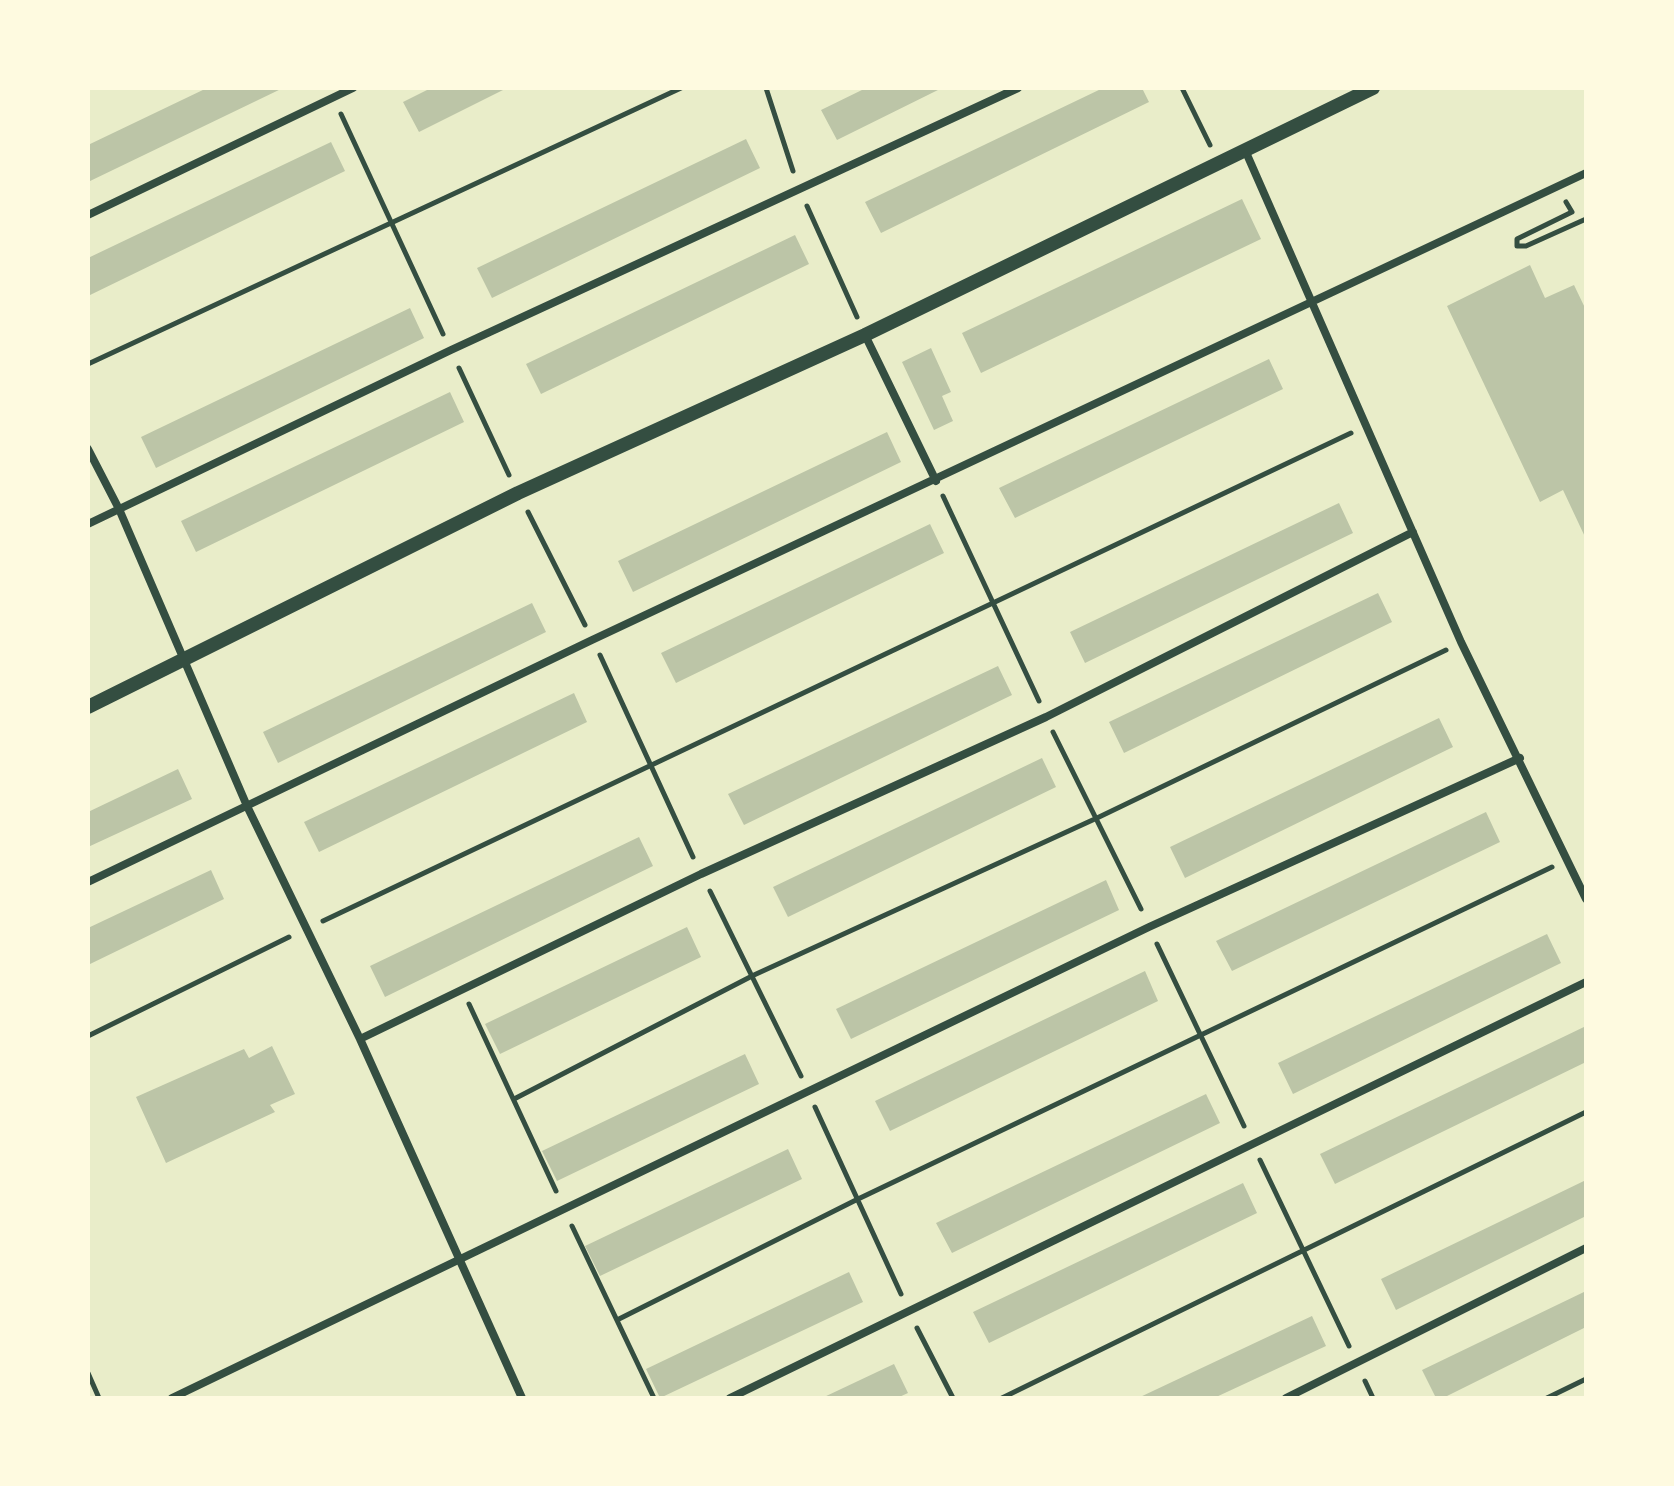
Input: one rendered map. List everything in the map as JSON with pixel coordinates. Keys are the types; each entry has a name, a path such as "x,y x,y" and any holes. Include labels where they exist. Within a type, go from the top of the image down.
{"street":[{"path":"88,215 353,88"},
{"path":"88,524 451,350 1018,88"},
{"path":"88,707 186,661 518,493 865,335 1373,88"},
{"path":"1245,150 1461,642 1586,899"},
{"path":"88,882 592,640 1586,173"},
{"path":"865,335 936,481"},
{"path":"88,449 119,509 247,806 360,1039 522,1398"},
{"path":"360,1039 701,874 1046,717 1413,532"},
{"path":"172,1398 1149,927 1520,758"},
{"path":"730,1398 1586,982"},
{"path":"1286,1398 1586,1248"}],"path":[{"path":"88,364 681,88"},
{"path":"766,88 799,190 865,335"},
{"path":"1182,88 1219,163"},
{"path":"333,97 518,493 592,640 701,874 754,975 856,1200 953,1398"},
{"path":"1558,186 1572,212 1517,239 1517,246 1526,246 1586,219"},
{"path":"88,1036 308,928 1366,426"},
{"path":"516,1098 754,975 1097,818 1461,642"},
{"path":"617,1320 856,1200 1568,859"},
{"path":"1002,1398 1586,1112"},
{"path":"88,1373 99,1398"},
{"path":"1547,1398 1586,1379"}],"building":[{"path":"207,88 283,88 88,182 88,145"},
{"path":"431,88 507,88 419,132 403,102"},
{"path":"866,88 942,88 837,140 821,110"},
{"path":"1103,88 1142,88 1149,102 881,233 865,202"},
{"path":"746,139 760,168 492,298 477,268"},
{"path":"331,142 345,171 88,296 88,258"},
{"path":"1242,199 1261,239 981,373 962,333"},
{"path":"795,235 809,264 541,394 526,364"},
{"path":"1530,265 1545,298 1574,285 1586,310 1586,539 1563,490 1540,502 1447,306"},
{"path":"410,308 424,338 156,468 141,437"},
{"path":"931,348 951,392 942,396 953,421 934,430 902,362"},
{"path":"1269,359 1283,389 1015,518 999,488"},
{"path":"450,392 464,422 196,552 181,521"},
{"path":"887,432 901,462 633,592 618,561"},
{"path":"1339,503 1353,533 1085,663 1070,632"},
{"path":"930,524 944,553 676,683 661,653"},
{"path":"1378,593 1392,622 1124,753 1109,722"},
{"path":"532,603 546,632 278,763 263,732"},
{"path":"998,666 1012,695 744,825 728,794"},
{"path":"574,693 587,722 319,852 304,822"},
{"path":"1439,718 1453,747 1185,878 1170,847"},
{"path":"1042,758 1056,787 788,917 773,887"},
{"path":"178,769 192,799 88,847 88,812"},
{"path":"1486,812 1500,842 1232,971 1216,941"},
{"path":"639,837 653,866 385,997 370,966"},
{"path":"211,870 224,899 88,965 88,928"},
{"path":"1106,880 1119,910 851,1039 836,1009"},
{"path":"687,927 701,957 500,1054 485,1024"},
{"path":"1547,934 1561,963 1293,1094 1278,1063"},
{"path":"1145,971 1158,1001 890,1131 875,1101"},
{"path":"1586,1026 1586,1062 1335,1184 1320,1154"},
{"path":"272,1046 295,1094 270,1105 275,1112 166,1163 136,1097 244,1049 249,1058"},
{"path":"745,1054 759,1084 557,1181 542,1151"},
{"path":"1206,1094 1220,1123 952,1253 936,1223"},
{"path":"788,1149 802,1179 600,1276 585,1246"},
{"path":"1586,1180 1586,1216 1396,1310 1381,1279"},
{"path":"1243,1183 1257,1213 989,1343 973,1312"},
{"path":"849,1272 863,1302 660,1398 646,1369"},
{"path":"1586,1291 1586,1327 1443,1398 1436,1398 1422,1370"},
{"path":"1312,1316 1326,1346 1214,1398 1138,1398"},
{"path":"894,1364 908,1393 897,1398 822,1398"}]}
